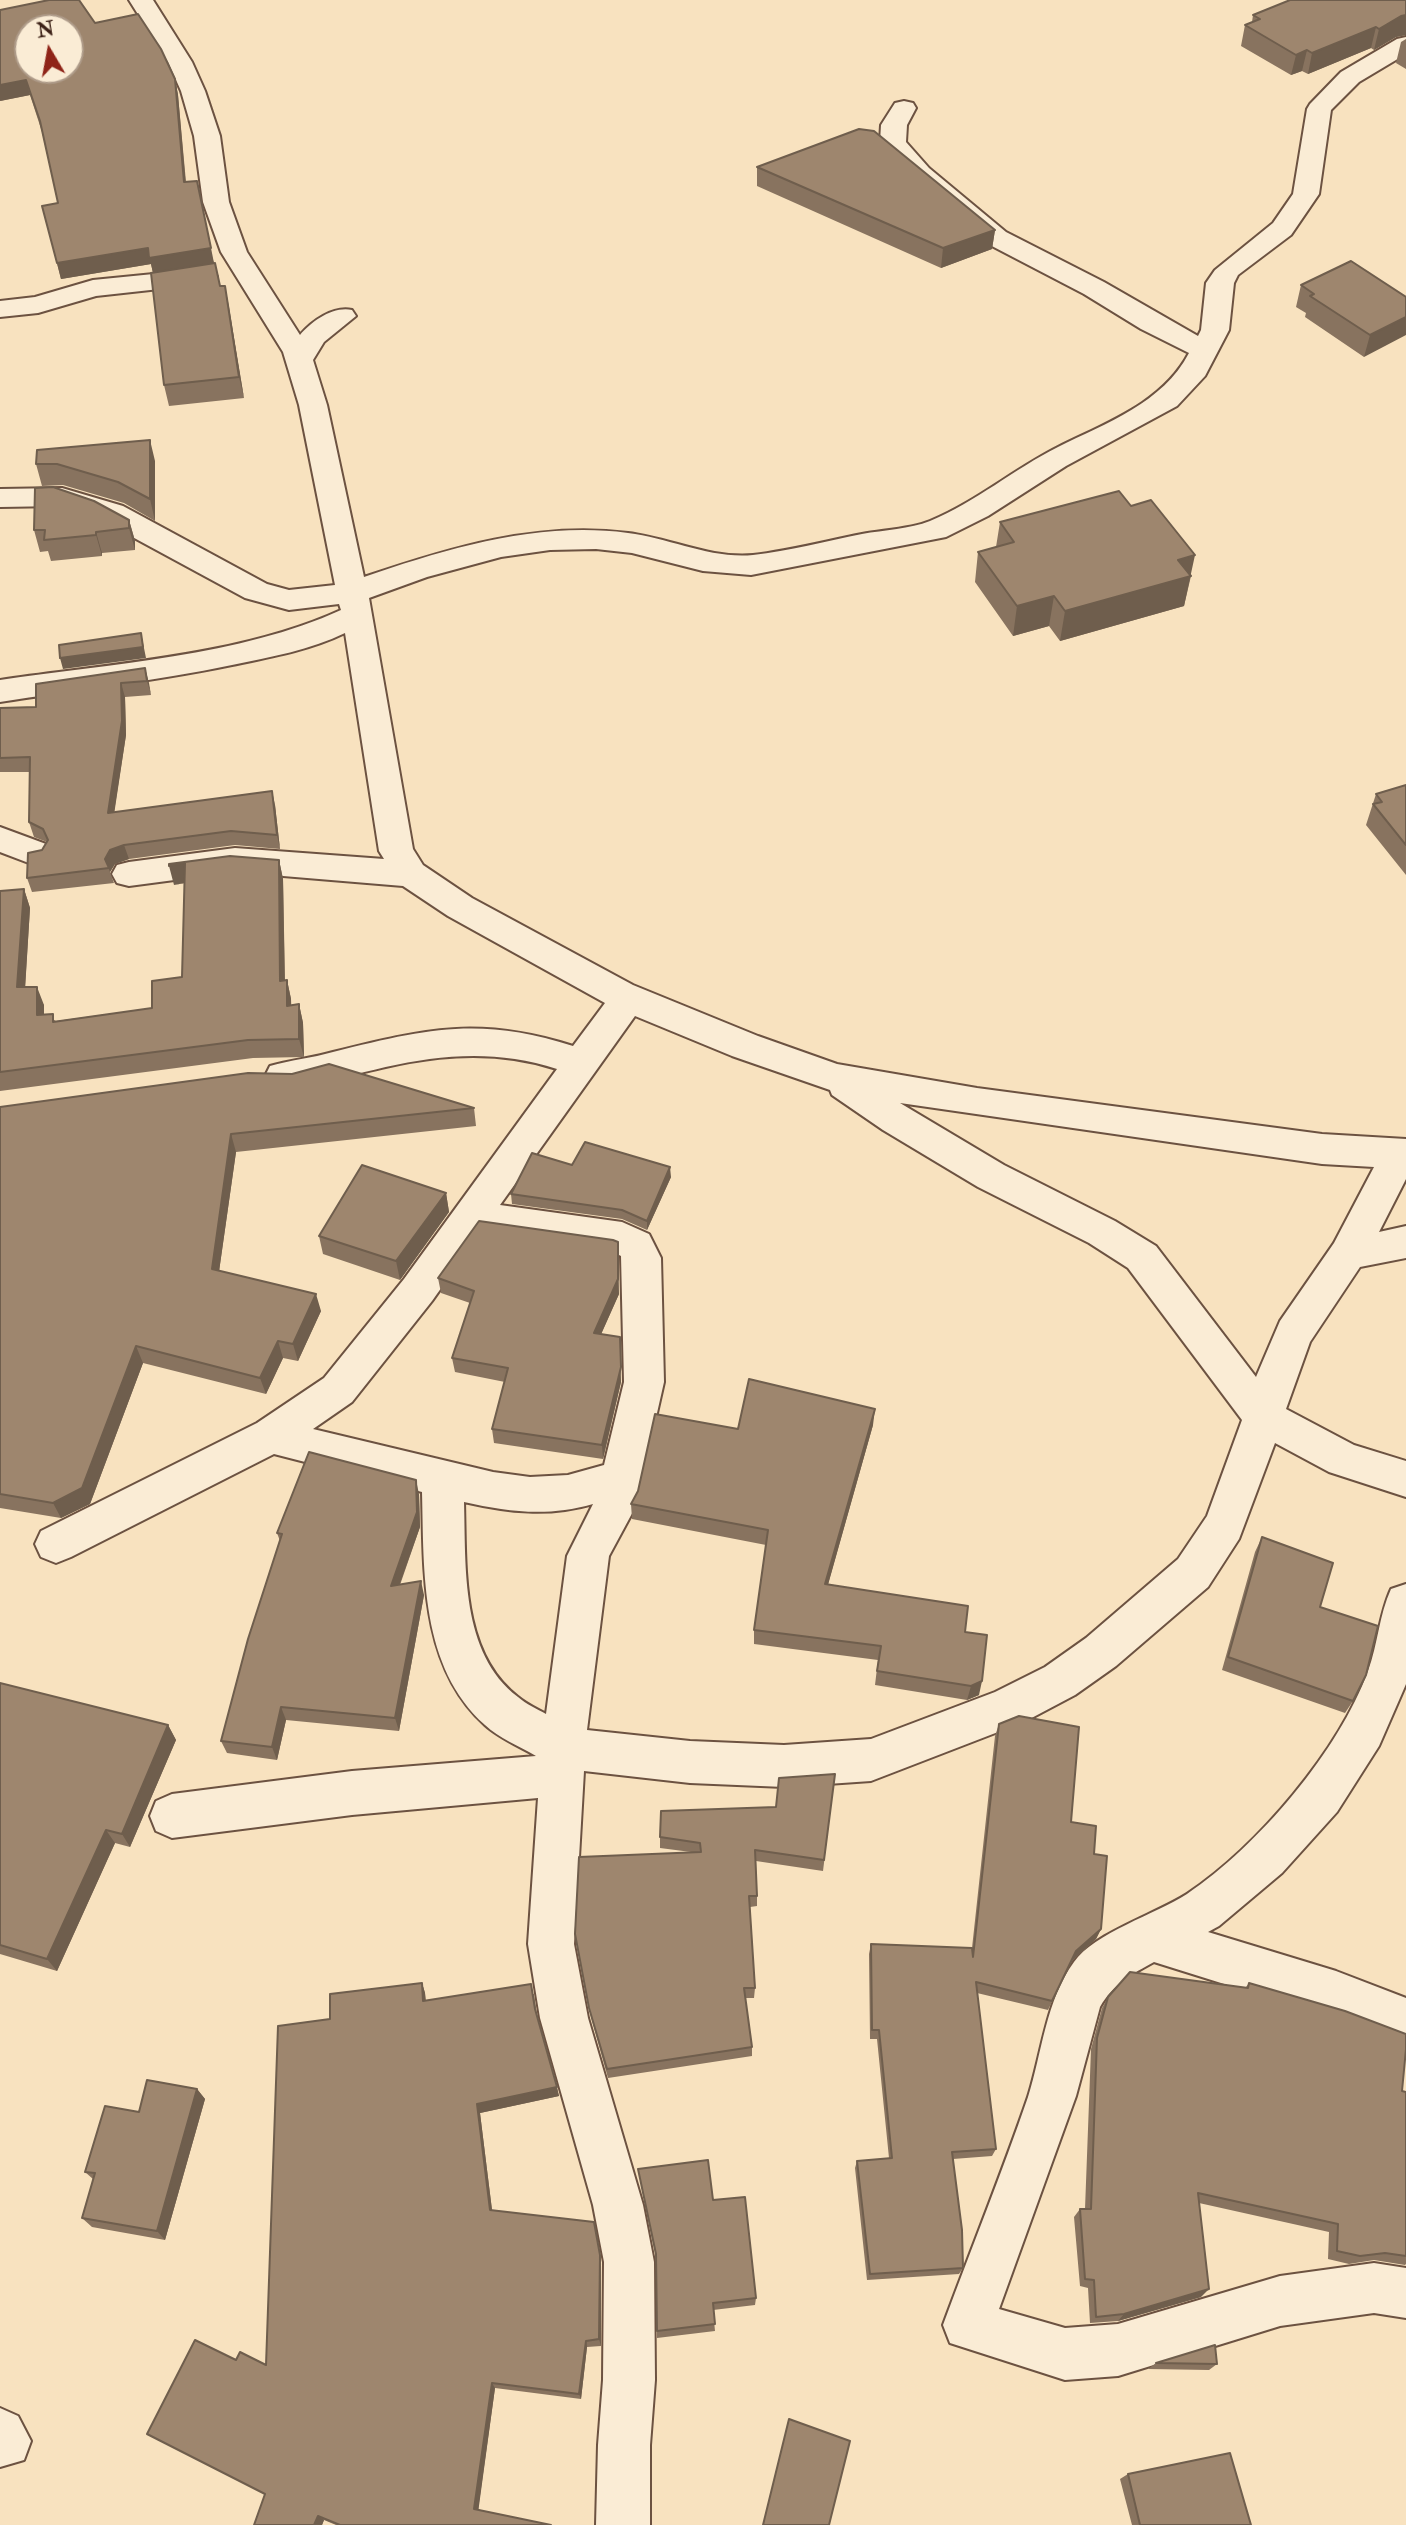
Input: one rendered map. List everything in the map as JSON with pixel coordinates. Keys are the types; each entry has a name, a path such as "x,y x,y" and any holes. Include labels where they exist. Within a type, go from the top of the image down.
{"street":[{"path":"141,0 180,62 193,91 207,136 216,202 234,252 277,317 300,359 313,405 364,649 366,680 380,745 396,851 411,874 460,908 628,998 667,1016 835,1078 1090,1118 1322,1149 1403,1154 1348,1254 1294,1333 1277,1372 1248,1465 1224,1526 1193,1573 1101,1652 1060,1681 1009,1707 871,1760 784,1766 562,1761 352,1793 172,1816"},
{"path":"0,691 196,662 314,635 353,604 416,570 501,547 550,540 596,539 632,543 703,561 751,565 935,530 978,509 1056,460 1167,400 1191,376 1215,330 1220,283 1228,270 1282,229 1306,194 1319,109 1350,77 1406,44"},
{"path":"904,108 894,125 893,142 920,173 997,238 1094,288 1151,323 1204,350"},
{"path":"0,309 38,305 93,288 152,284 244,270"},
{"path":"300,359 313,337 342,316"},
{"path":"0,498 62,497 112,513 256,591 289,600 353,604"},
{"path":"0,839 34,853"},
{"path":"129,874 235,860 411,874"},
{"path":"56,1544 271,1436 338,1390 418,1290 628,998"},
{"path":"253,1074 296,1076 408,1045 465,1039 511,1041 550,1051 581,1063"},
{"path":"835,1078 896,1121 970,1164 1102,1232 1142,1257 1262,1416 1343,1459 1406,1479"},
{"path":"470,1216 622,1238 635,1245 642,1258 644,1382 615,1506 598,1533 588,1556 562,1761 551,1944 564,2018 618,2204 629,2262 629,2380 624,2445 624,2525"},
{"path":"1348,1254 1406,1242"},
{"path":"271,1436 375,1464 530,1495 568,1493 622,1478"},
{"path":"442,1479 446,1586 451,1620 462,1655 480,1689 502,1712 562,1761"},
{"path":"1406,1603 1390,1671 1363,1731 1321,1797 1266,1857 1203,1910 1107,1962 1091,1977 1079,1999 1052,2096 968,2325 1065,2354 1118,2350 1280,2301 1374,2288 1406,2293"},
{"path":"1152,1938 1336,1995 1406,2022"},
{"path":"0,2434 5,2441 0,2441"}],"building":[{"path":"49,0 79,0 95,23 138,14 161,49 175,79 184,182 197,181 211,248 149,258 148,248 57,263 42,206 58,203 40,121 27,84 84,84 84,14 14,14 14,82 0,85 0,10"},
{"path":"1290,0 1406,0 1406,15 1379,29 1376,27 1312,53 1307,50 1296,55 1245,25 1260,19 1253,15"},
{"path":"859,129 874,131 995,230 943,248 757,167"},
{"path":"1351,261 1406,297 1406,317 1370,335 1310,296 1314,294 1301,285"},
{"path":"215,263 220,286 225,286 239,377 164,385 151,273"},
{"path":"150,440 150,499 118,482 57,464 36,464 37,450"},
{"path":"53,487 94,501 129,520 129,528 96,532 96,535 44,540 45,530 34,530 35,488"},
{"path":"1119,491 1131,506 1151,500 1195,555 1178,560 1191,576 1065,611 1054,596 1017,606 978,552 1014,542 1000,522"},
{"path":"141,633 143,647 60,658 59,645"},
{"path":"145,668 147,681 121,683 122,721 108,813 272,791 277,835 231,831 124,845 110,850 105,859 109,868 27,878 28,853 42,850 48,840 43,829 29,822 30,757 0,758 0,708 36,707 36,684"},
{"path":"1406,785 1406,845 1373,804 1382,802 1376,794"},
{"path":"230,856 279,860 280,981 287,980 287,1006 299,1004 299,1039 248,1040 0,1072 0,891 24,889 17,987 37,987 37,1015 53,1014 53,1022 152,1008 152,981 182,977 185,863 169,864"},
{"path":"329,1064 474,1108 231,1134 212,1269 316,1294 293,1344 278,1341 260,1378 136,1346 82,1488 53,1503 0,1494 0,1107 248,1073 292,1074"},
{"path":"585,1142 670,1167 647,1221 622,1210 511,1194 532,1153 572,1165"},
{"path":"362,1165 446,1193 396,1261 319,1236"},
{"path":"479,1221 618,1242 618,1279 594,1333 620,1337 621,1367 602,1445 492,1429 508,1368 452,1358 474,1291 438,1278"},
{"path":"749,1379 875,1409 825,1584 968,1606 965,1632 987,1635 982,1681 971,1686 877,1671 881,1646 754,1630 768,1530 631,1504 638,1491 655,1414 738,1429"},
{"path":"309,1452 416,1480 417,1512 391,1586 421,1581 395,1718 281,1707 272,1747 221,1741 248,1639 282,1534 277,1533"},
{"path":"1262,1537 1333,1563 1320,1607 1378,1626 1366,1675 1353,1701 1228,1657"},
{"path":"0,1683 168,1725 122,1834 106,1830 47,1959 0,1945"},
{"path":"1019,1716 1079,1727 1071,1822 1096,1826 1094,1854 1107,1856 1101,1929 1076,1951 1052,2001 976,1982 996,2149 952,2152 962,2230 963,2268 870,2274 857,2161 892,2158 879,2030 872,2030 871,1944 972,1948 973,1957 999,1724"},
{"path":"835,1774 824,1860 755,1850 757,1896 749,1896 755,1988 744,1988 752,2047 607,2069 589,2008 575,1934 579,1857 701,1852 700,1843 660,1837 661,1811 776,1807 779,1778"},
{"path":"1130,1972 1248,1988 1249,1983 1345,2011 1406,2034 1402,2091 1406,2092 1406,2256 1385,2253 1360,2256 1337,2251 1338,2224 1198,2193 1209,2289 1124,2314 1096,2317 1094,2280 1085,2279 1080,2209 1091,2209 1097,2038 1108,1997"},
{"path":"422,1983 423,2001 531,1984 535,2009 557,2087 477,2104 490,2210 594,2222 600,2255 599,2339 586,2341 579,2394 492,2383 474,2509 551,2525 340,2525 318,2516 314,2525 254,2525 265,2494 147,2434 195,2340 236,2360 240,2352 266,2365 278,2026 330,2019 330,1994"},
{"path":"147,2080 197,2089 157,2231 82,2218 95,2173 85,2172 105,2106 139,2112"},
{"path":"708,2160 713,2200 745,2197 756,2298 713,2303 715,2324 657,2331 656,2254 638,2169"},
{"path":"1215,2345 1217,2364 1156,2363"},
{"path":"789,2419 850,2441 829,2525 763,2525"},
{"path":"1230,2453 1251,2525 1140,2525 1128,2474"}]}
